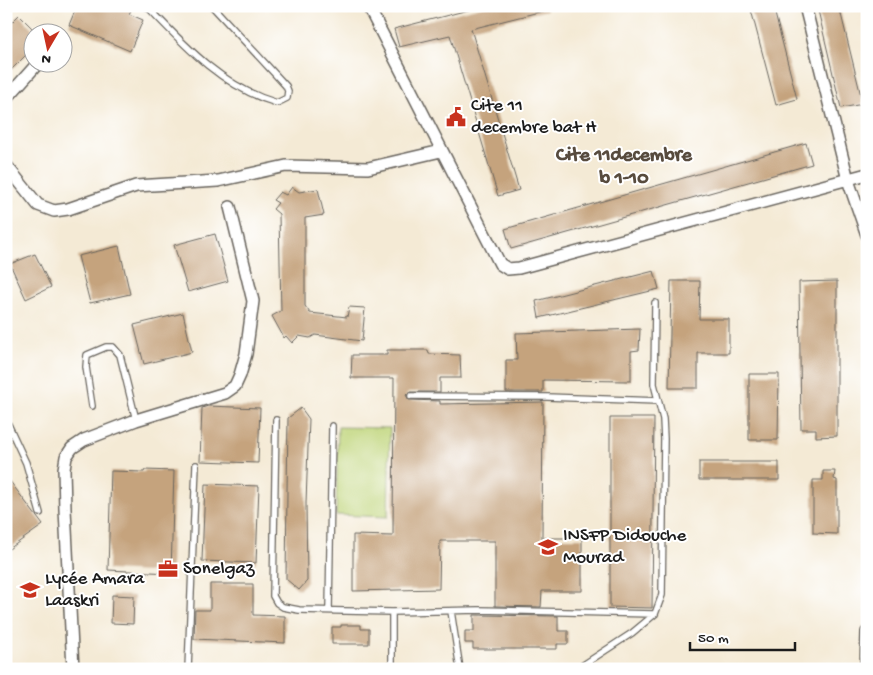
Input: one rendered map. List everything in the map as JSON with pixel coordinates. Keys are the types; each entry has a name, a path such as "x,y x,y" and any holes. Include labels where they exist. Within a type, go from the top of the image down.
{"street":[{"path":"368,6 500,264 508,269 518,268 867,174"},
{"path":"805,6 848,180 867,235"},
{"path":"6,99 30,72"},
{"path":"6,165 38,205 54,211 68,209 136,186 218,181 286,166 368,168 441,151"},
{"path":"73,669 65,509 64,469 66,456 72,448 84,440 136,420 226,393 235,386 246,354 252,301 230,207"},
{"path":"866,669 867,632"}],"lane":[{"path":"147,6 196,57 211,68 265,99 277,103 287,98 288,90 286,86 212,6"},
{"path":"577,669 632,633 655,614 662,595 664,439 663,419 654,384 655,303"},
{"path":"92,406 86,367 87,355 92,351 113,347 120,355 136,420"},
{"path":"411,396 547,397 658,401"},
{"path":"6,420 26,462 40,513"},
{"path":"276,420 273,596 277,604 284,607 392,612 655,614"},
{"path":"330,610 332,426"},
{"path":"188,669 196,466"},
{"path":"451,611 460,669"},
{"path":"392,612 392,669"}],"green space":[{"path":"338,427 390,428 388,517 336,515"}],"building":[{"path":"77,6 133,6 129,14 143,20 130,51 72,26 72,22 70,22"},
{"path":"484,6 546,6 547,10 471,29 519,190 498,196 450,35 399,47 394,29"},
{"path":"750,6 773,6 797,99 776,105"},
{"path":"817,6 839,6 863,104 841,108"},
{"path":"19,15 26,22 22,22 22,59 6,75 6,28"},
{"path":"806,143 812,164 511,249 505,229"},
{"path":"292,187 299,192 318,189 324,215 305,218 305,306 310,313 347,317 349,307 365,308 362,341 315,335 310,338 299,336 292,343 286,336 284,338 272,316 281,311 279,214 273,209 278,203 273,200 280,192 286,195"},
{"path":"215,234 228,281 188,292 174,245"},
{"path":"119,246 130,294 90,303 78,256"},
{"path":"35,254 51,287 26,299 10,264"},
{"path":"654,271 659,289 539,318 536,301"},
{"path":"671,281 700,281 699,319 729,319 729,353 698,353 698,388 669,388"},
{"path":"837,281 837,436 816,437 816,429 801,429 799,282"},
{"path":"183,313 192,352 144,364 134,325"},
{"path":"640,329 639,350 631,351 631,381 543,380 543,392 506,392 506,360 517,360 516,333"},
{"path":"387,350 428,350 429,354 460,355 461,378 440,378 440,392 409,392 406,395 409,400 440,401 440,404 543,402 542,538 582,538 582,591 542,591 541,607 495,606 495,541 440,541 439,589 353,591 353,535 393,536 394,378 351,378 352,355 387,355"},
{"path":"749,374 779,374 778,440 749,440"},
{"path":"208,406 260,408 258,463 200,461 202,408"},
{"path":"301,408 309,419 306,503 307,581 299,590 286,579 288,418"},
{"path":"610,418 654,418 652,608 610,607"},
{"path":"699,462 779,462 779,480 699,480"},
{"path":"145,470 174,471 171,573 108,570 111,471 144,472"},
{"path":"823,471 835,471 834,479 837,480 837,534 813,533 813,480 823,480"},
{"path":"6,476 43,525 6,551"},
{"path":"205,484 259,486 256,563 202,561"},
{"path":"210,584 253,584 253,615 285,616 285,643 194,639 195,610 210,610"},
{"path":"112,595 134,596 133,624 111,623"},
{"path":"474,615 558,616 558,631 568,631 568,644 557,644 557,649 473,649 473,643 465,643 465,631 474,631"},
{"path":"341,625 361,625 361,629 369,629 369,644 332,644 332,627 341,627"}],"place":[{"name":"Cite 11 decembre bat H","path":"456,117"},
{"name":"INSFP Didouche Mourad","path":"548,547"},
{"name":"Sonelgaz","path":"168,569"},
{"name":"Lycée Amara Laaskri","path":"30,590"}],"district":[{"name":"Cite 11decembre b 1-10","path":"624,168"}]}
